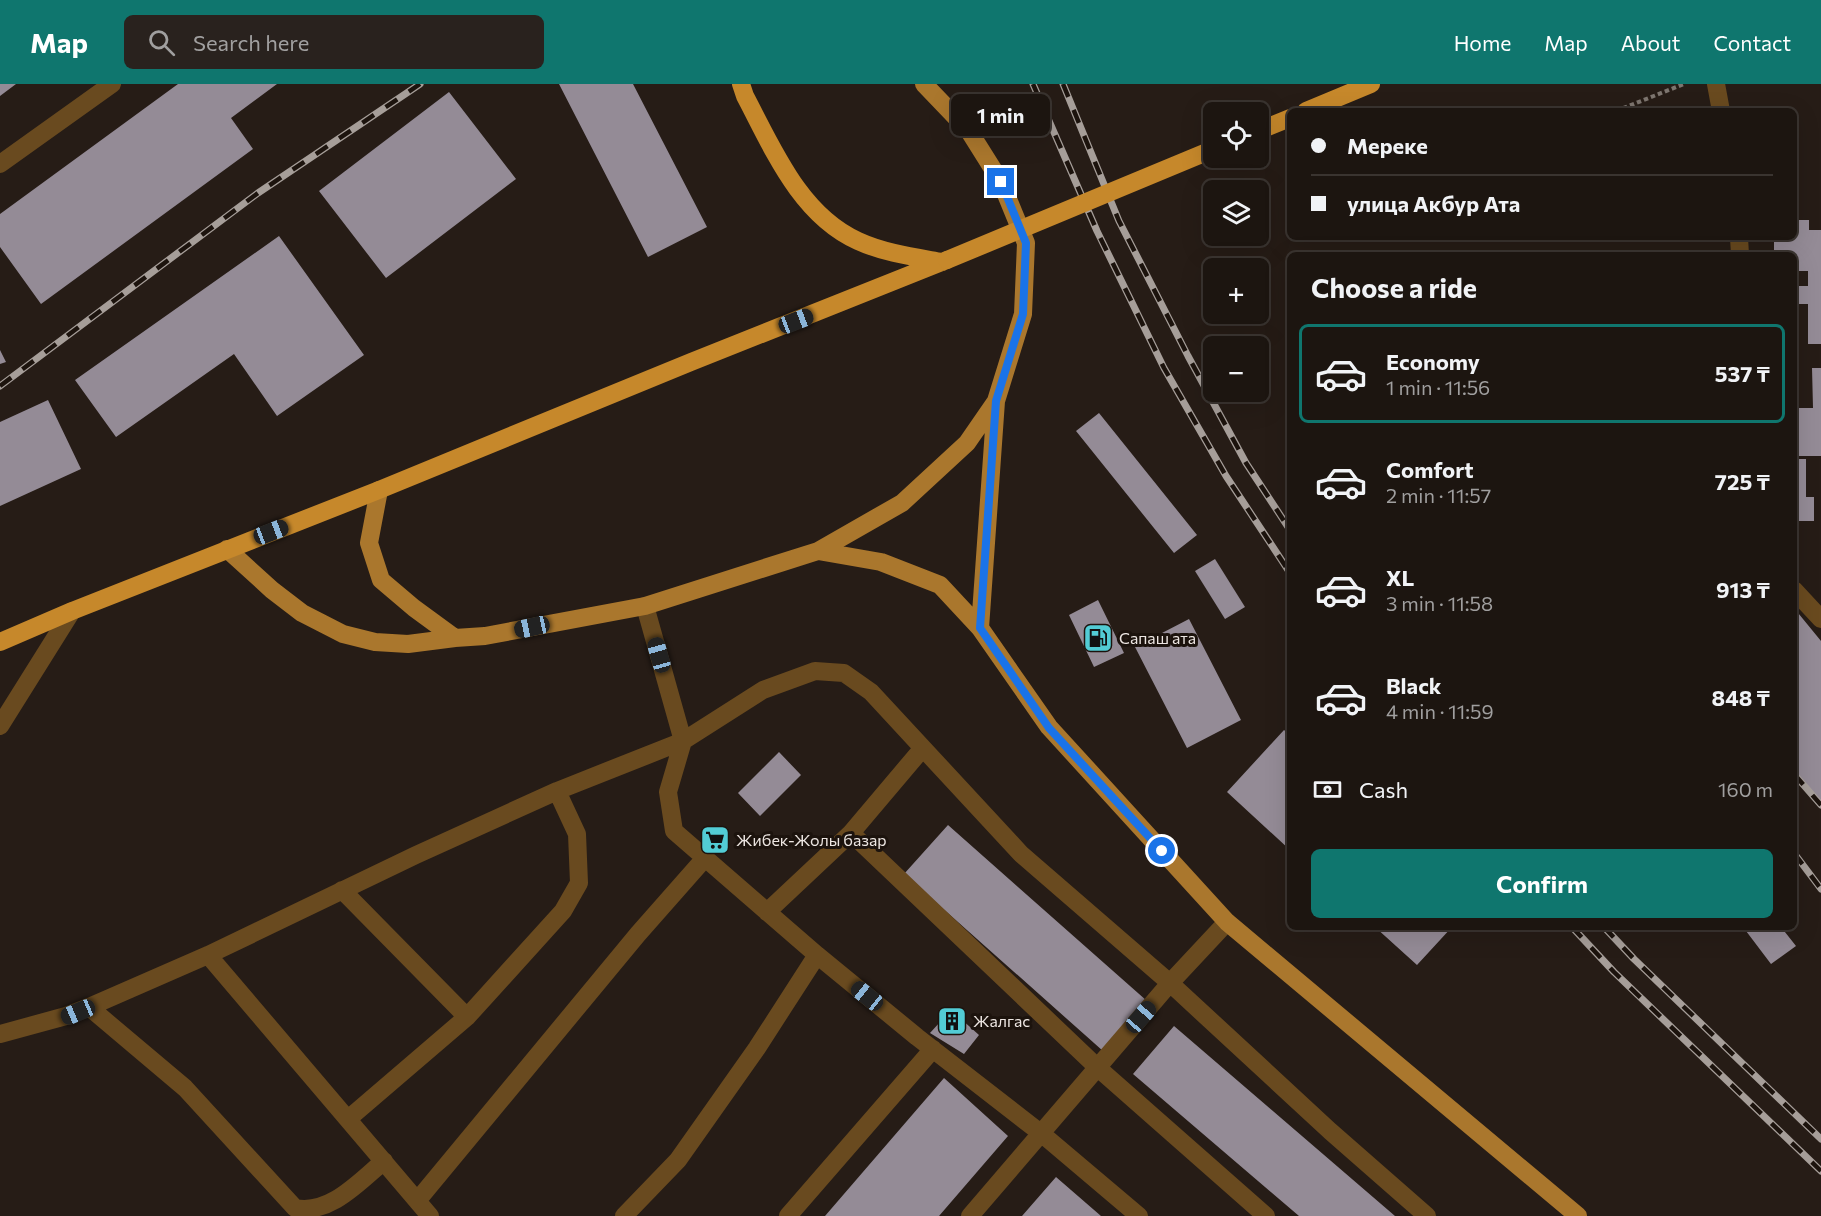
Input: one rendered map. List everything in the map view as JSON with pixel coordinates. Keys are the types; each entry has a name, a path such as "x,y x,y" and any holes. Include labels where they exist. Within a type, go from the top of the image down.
{"highway":[{"path":"741,84 745,96 787,175 819,215 840,232 872,247 945,261"},
{"path":"1313,108 1371,84"},
{"path":"1269,127 1287,119"},
{"path":"0,642 72,611 379,490 945,261 1203,154"}],"main road":[{"path":"924,84 969,131 980,148 1001,182 1026,243 1023,314 996,401 980,628"},
{"path":"227,549 272,590 302,613 343,634 375,642 408,644 485,636 645,606 818,551 902,504 967,443 996,401"},
{"path":"379,490 369,543 381,580 455,638"},
{"path":"818,551 881,562 940,585 980,628 1049,728 1227,922 1578,1216"}],"lane":[{"path":"0,164 112,84"},
{"path":"1716,84 1720,108"},
{"path":"1797,593 1821,619"},
{"path":"645,606 683,741 668,792 674,831 817,954 1042,1134 1139,1216"},
{"path":"0,726 72,611"},
{"path":"0,1034 66,1016 89,1007 557,791 683,741 763,690 815,671 844,673 871,692 1021,854 1170,983 1330,1131 1427,1216"},
{"path":"767,912 851,833 922,749"},
{"path":"348,1119 468,1017 563,911 579,883 577,834 557,791"},
{"path":"851,833 1098,1068 1266,1216"},
{"path":"417,1201 638,934 705,858"},
{"path":"342,890 468,1017"},
{"path":"970,1216 1170,983 1227,922"},
{"path":"208,954 430,1216"},
{"path":"624,1216 678,1160 757,1048 817,954"},
{"path":"89,1007 185,1088 295,1208 307,1210 334,1202 384,1161"},
{"path":"788,1216 933,1048"}],"path":[{"path":"1624,108 1684,84"}],"building":[{"path":"0,84 16,84 0,96"},
{"path":"178,84 277,84 231,118 253,149 41,304 0,247 0,214"},
{"path":"559,84 633,84 707,227 648,257"},
{"path":"449,92 516,179 386,278 319,191"},
{"path":"1797,220 1809,220 1809,230 1821,230 1821,344 1808,344 1808,304 1797,304 1797,286 1808,286 1808,271 1797,271 1797,252 1774,252 1774,240 1797,240"},
{"path":"279,236 364,355 277,416 234,354 116,437 75,380"},
{"path":"0,350 6,362 0,364"},
{"path":"1812,368 1821,368 1821,456 1797,456 1798,408 1813,408"},
{"path":"48,400 81,469 0,506 0,422"},
{"path":"1099,413 1197,535 1174,553 1076,431"},
{"path":"1797,459 1806,459 1806,497 1814,497 1814,521 1797,521"},
{"path":"1215,559 1245,607 1225,619 1195,571"},
{"path":"1098,600 1124,653 1094,667 1069,615"},
{"path":"1797,612 1821,641 1821,806 1797,777"},
{"path":"1189,619 1241,720 1187,748 1135,647"},
{"path":"1284,730 1287,732 1287,847 1227,792"},
{"path":"779,752 801,775 760,816 738,793"},
{"path":"948,825 1147,1001 1103,1051 904,874"},
{"path":"1378,930 1449,930 1417,965"},
{"path":"1745,930 1783,930 1796,946 1771,964"},
{"name":"Жалгас","path":"951,1010 979,1035 964,1054 930,1033"},
{"path":"1174,1026 1395,1216 1299,1216 1133,1074"},
{"path":"944,1078 1008,1136 939,1216 825,1216"},
{"path":"1056,1177 1101,1216 1022,1216"}],"railway":[{"path":"0,386 258,193 420,84"},
{"path":"1033,84 1097,231 1164,368 1226,476 1287,568"},
{"path":"1063,84 1119,221 1246,463 1287,525"},
{"path":"1797,777 1821,805"},
{"path":"1797,857 1821,889"},
{"path":"1575,930 1614,972 1821,1171"},
{"path":"1607,930 1821,1139"}],"place":[{"name":"Сапаш ата","path":"1098,638"},
{"name":"Жибек-Жолы базар","path":"715,840"},
{"name":"Жалгас","path":"952,1021"}],"route":[{"path":"1001,182 1026,243 1023,314 996,401 980,628 1049,728 1162,851"}]}
